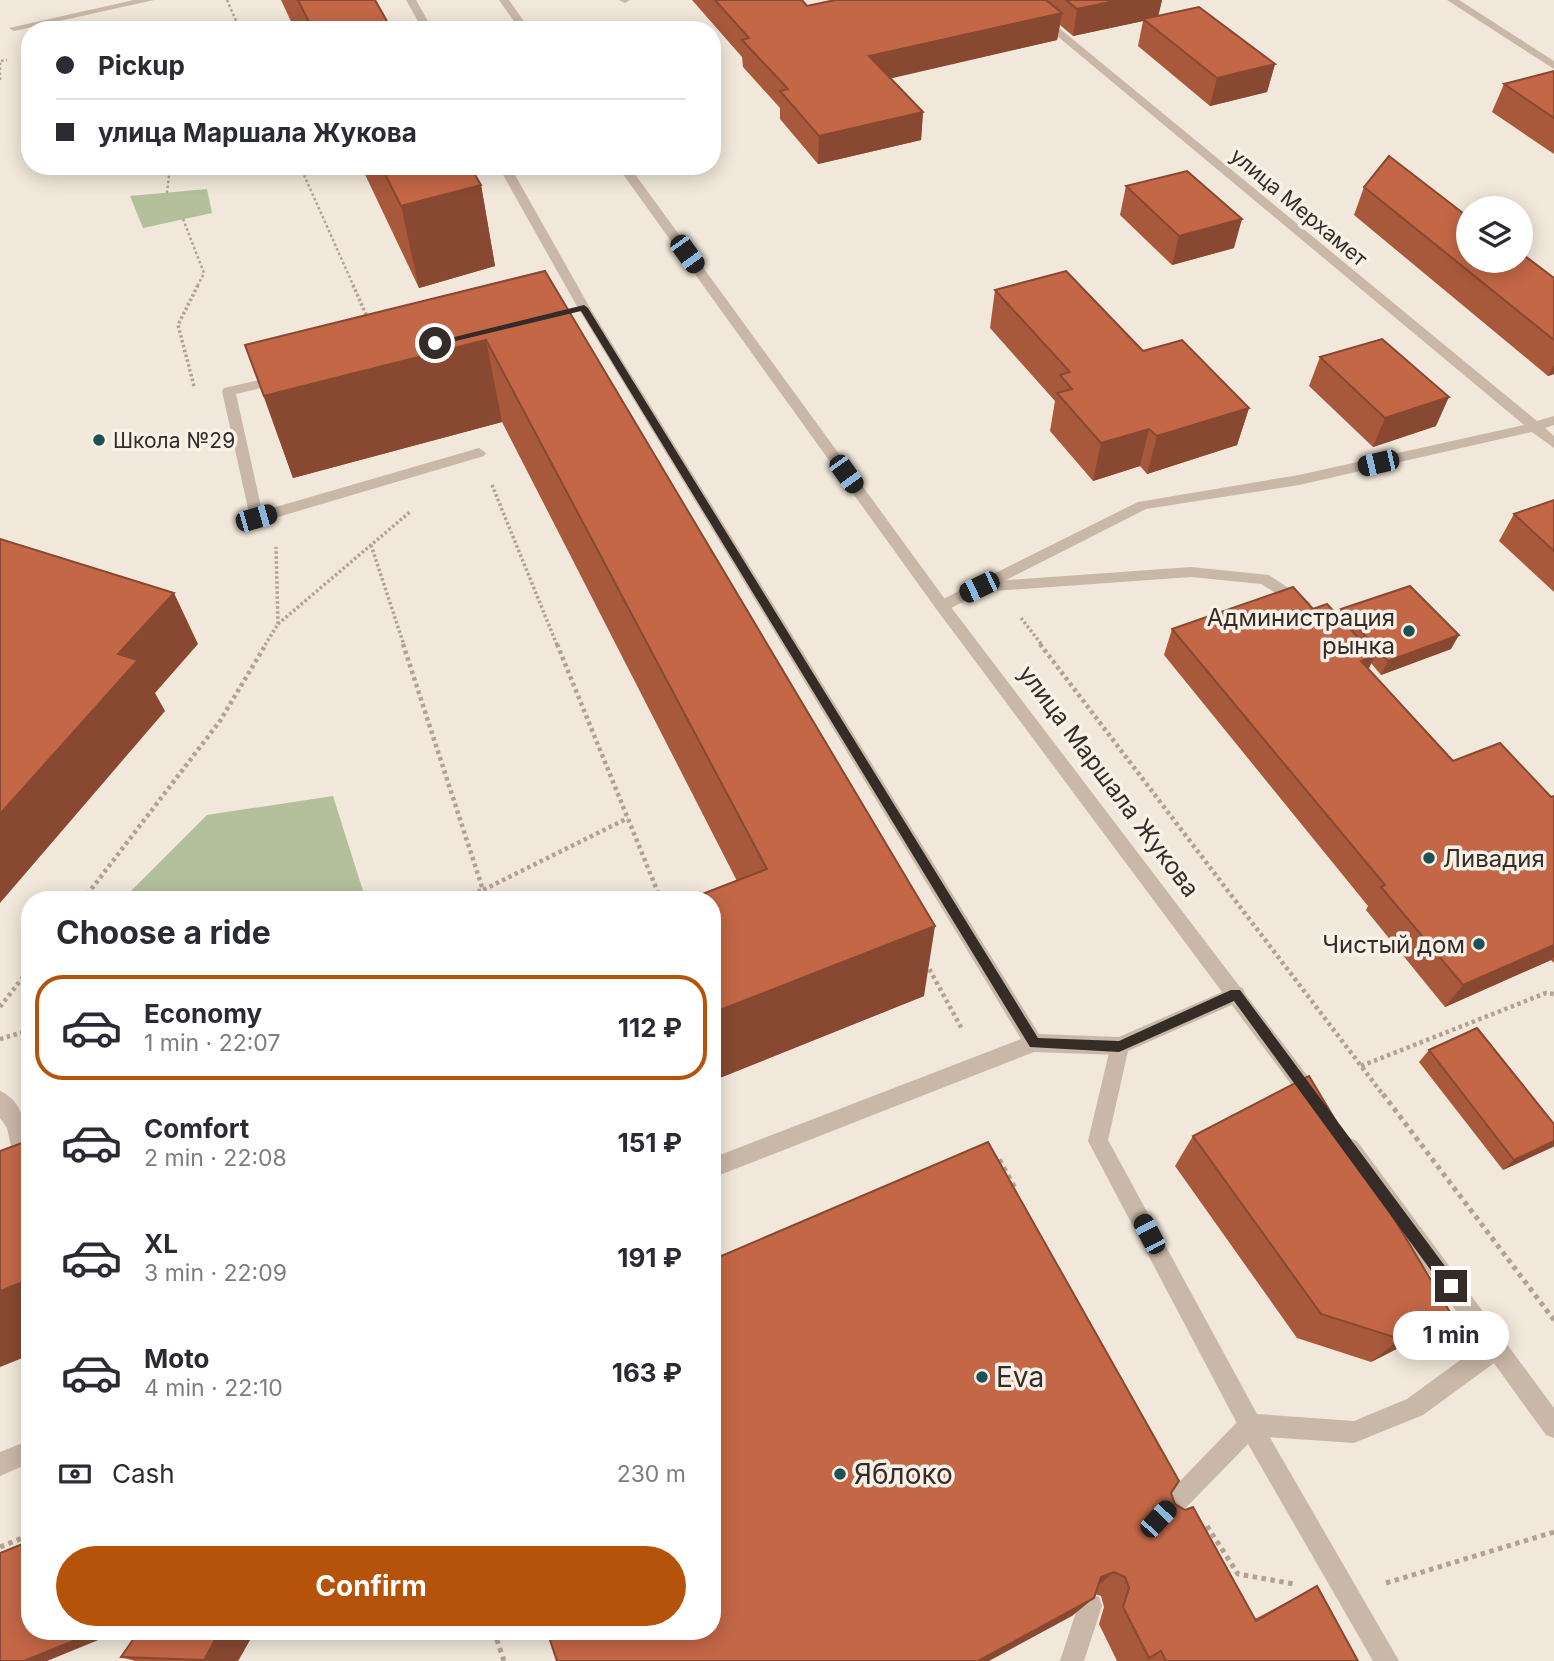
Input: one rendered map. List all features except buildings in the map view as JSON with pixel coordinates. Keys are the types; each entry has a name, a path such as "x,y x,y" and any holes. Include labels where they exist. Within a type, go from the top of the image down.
{"street":[{"path":"48,21 149,0"},
{"path":"411,0 423,21"},
{"path":"504,0 519,21"},
{"name":"улица Мерхамет","path":"1018,0 1554,443"},
{"path":"1452,0 1554,66"},
{"path":"14,28 21,27"},
{"path":"509,175 578,309 1034,1043"},
{"name":"улица Маршала Жукова","path":"630,175 942,606 1236,994 1554,1427"},
{"path":"293,376 229,391 256,518 479,453"},
{"path":"942,606 1143,505 1299,480 1554,421"},
{"path":"979,587 1191,572 1264,579 1283,589 1310,611"},
{"path":"721,1165 1034,1043 1119,1046 1236,994"},
{"path":"1119,1046 1098,1141 1250,1424 1387,1661"},
{"path":"0,1100 16,1125 21,1152"},
{"path":"1158,1519 1250,1424 1354,1432 1415,1406 1497,1347"},
{"path":"0,1464 21,1455"},
{"path":"1078,1656 1090,1606"}],"path":[{"path":"227,0 236,21"},
{"path":"0,80 0,61 10,59"},
{"path":"167,193 169,175"},
{"path":"304,175 372,330"},
{"path":"479,453 657,891"},
{"path":"90,891 220,721 278,624 420,503"},
{"path":"256,518 278,549 278,624"},
{"path":"371,545 483,890"},
{"path":"997,586 1554,1320"},
{"path":"480,891 628,817"},
{"path":"919,951 964,1034"},
{"path":"0,1007 21,980"},
{"path":"1361,1066 1546,993 1554,994"},
{"path":"0,1039 21,1033"},
{"path":"986,1162 998,1157 1017,1192"},
{"path":"1185,1490 1238,1574 1300,1585"},
{"path":"1349,1595 1554,1532"},
{"path":"0,1547 21,1539"},
{"path":"497,1640 504,1661"}],"green space":[{"path":"207,189 212,213 143,228 130,196"},
{"path":"333,796 363,891 131,891 207,815"}],"place":[{"name":"Школа №29","path":"99,440"},
{"name":"Администрация рынка","path":"1409,631"},
{"name":"Ливадия","path":"1429,858"},
{"name":"Чистый дом","path":"1479,944"},
{"name":"Eva","path":"982,1377"},
{"name":"Яблоко","path":"840,1474"}],"route":[{"path":"435,343 584,308 1034,1043 1119,1046 1236,994 1451,1286"}]}
